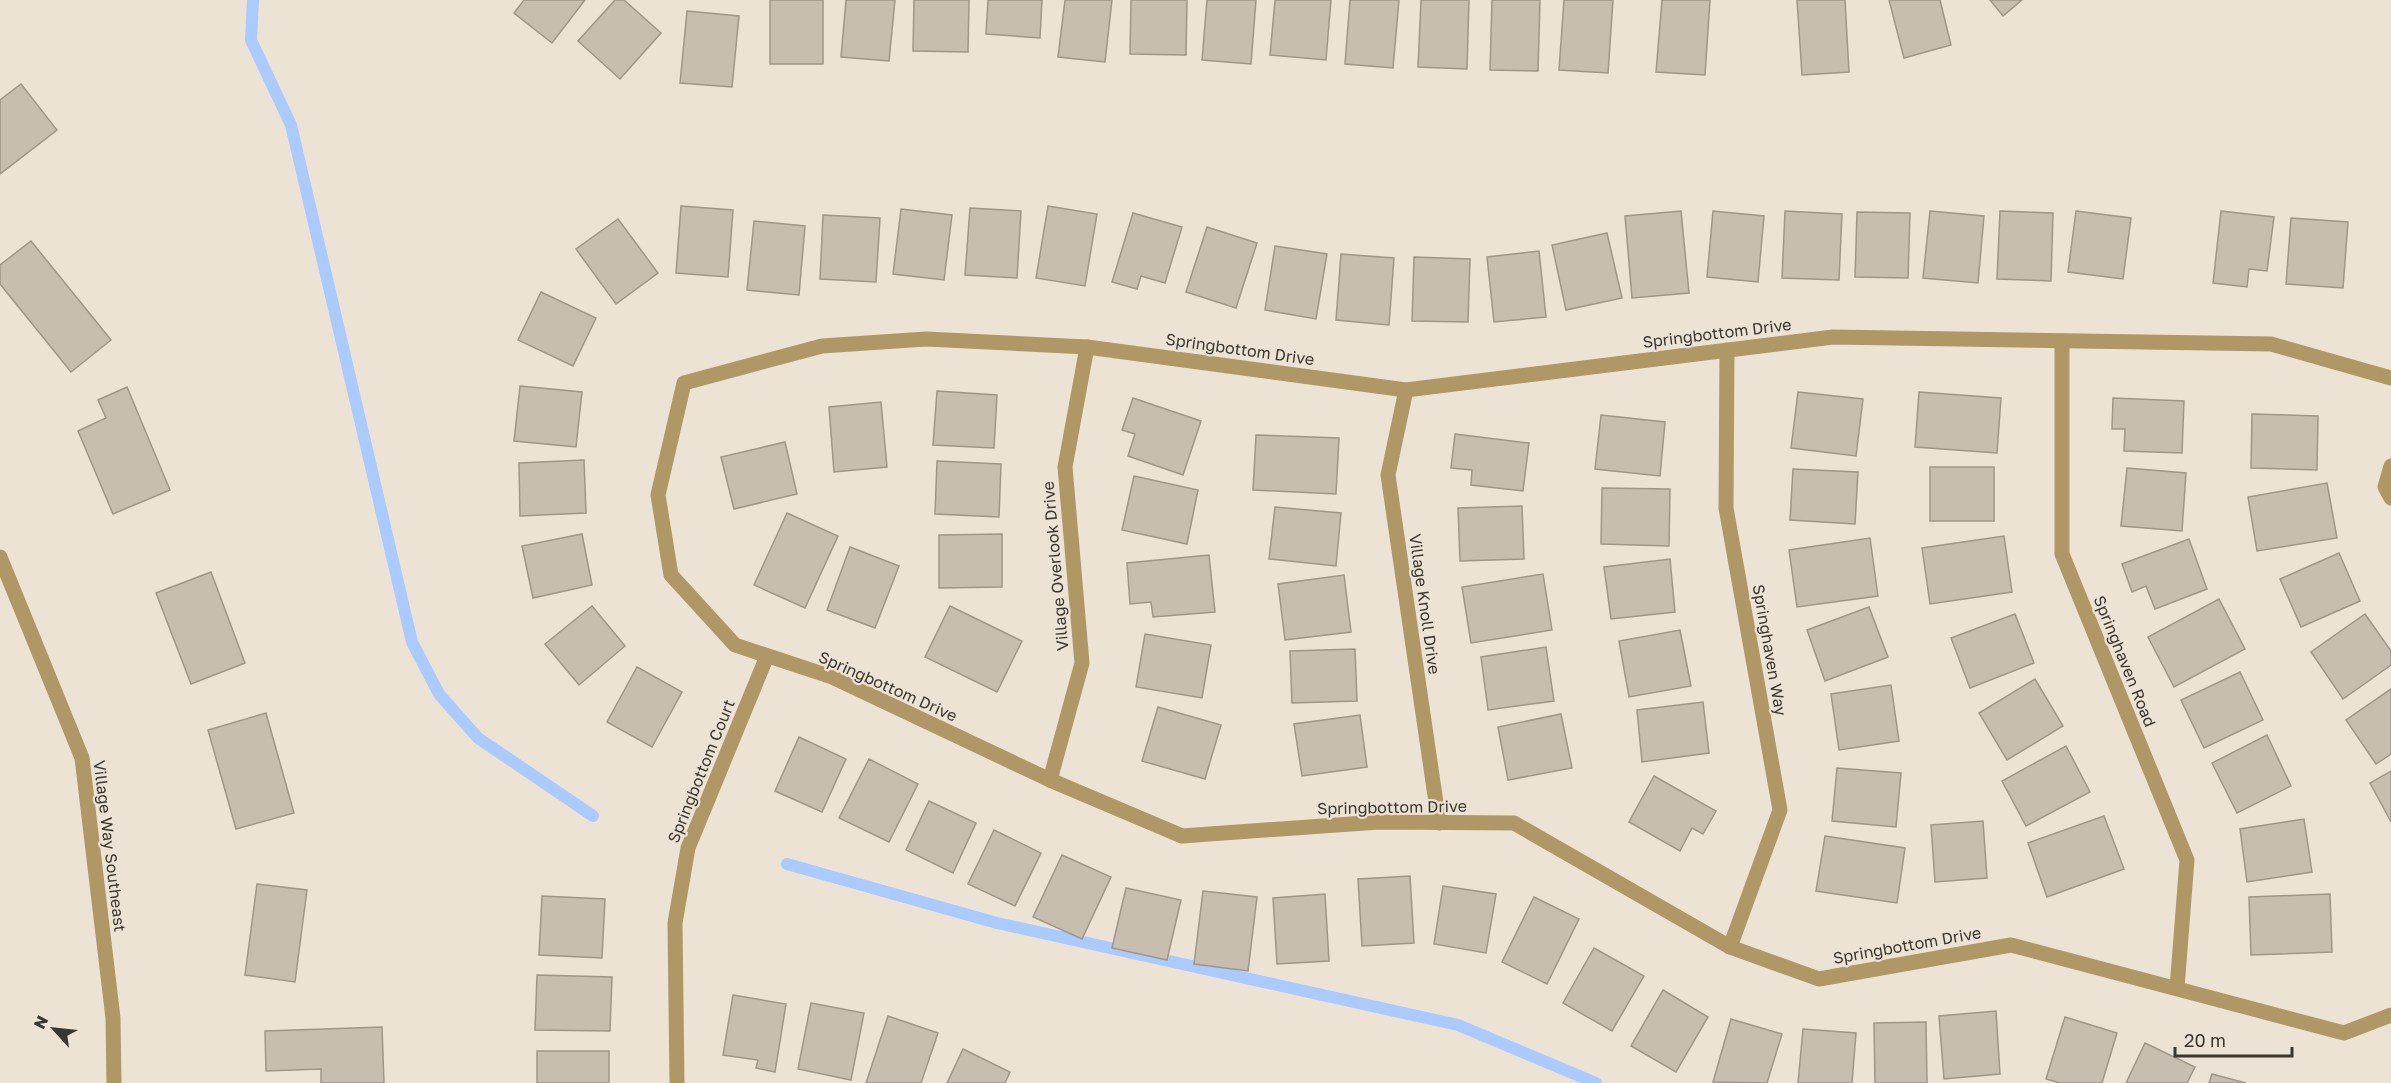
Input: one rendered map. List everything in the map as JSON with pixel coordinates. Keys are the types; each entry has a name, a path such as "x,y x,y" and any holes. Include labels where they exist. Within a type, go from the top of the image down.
{"street":[{"name":"Springbottom Drive","path":"2391,378 2271,344 1833,337 1406,390 1087,347 926,339 822,346 684,383 658,495 671,575 735,645 832,677 1050,780 1182,836 1379,822 1514,823 1730,947 1819,979 2011,945 2344,1033 2391,1015"},
{"name":"Springhaven Road","path":"2062,341 2062,554 2187,860 2177,988"},
{"name":"Village Overlook Drive","path":"1050,780 1082,663 1065,467 1087,347"},
{"name":"Springhaven Way","path":"1727,350 1726,508 1780,810 1730,947"},
{"name":"Village Knoll Drive","path":"1406,390 1388,475 1439,823"},
{"path":"2391,466 2385,487 2391,498"},
{"name":"Village Way Southeast","path":"0,557 82,758 113,1018 114,1083"},
{"name":"Springbottom Court","path":"677,1083 675,923 688,848 766,656"}],"building":[{"path":"524,0 585,0 552,43 514,13"},
{"path":"615,0 624,0 661,33 620,79 578,41"},
{"path":"770,0 823,0 823,64 770,64"},
{"path":"846,0 895,0 889,61 841,57"},
{"path":"914,0 969,0 968,52 913,51"},
{"path":"988,0 1042,0 1040,38 986,34"},
{"path":"1065,0 1112,0 1105,62 1058,57"},
{"path":"1131,0 1187,0 1186,55 1130,54"},
{"path":"1207,0 1256,0 1251,64 1202,60"},
{"path":"1275,0 1331,0 1326,60 1270,55"},
{"path":"1350,0 1399,0 1393,68 1345,64"},
{"path":"1421,0 1469,0 1467,69 1418,67"},
{"path":"1492,0 1540,0 1538,71 1490,70"},
{"path":"1564,0 1613,0 1608,73 1559,70"},
{"path":"1662,0 1710,0 1705,75 1656,72"},
{"path":"1797,0 1845,0 1849,72 1802,75"},
{"path":"1889,0 1940,0 1951,45 1904,58"},
{"path":"1990,0 2022,0 2003,16"},
{"path":"687,11 739,16 732,87 680,83"},
{"path":"21,84 57,130 0,174 0,100"},
{"path":"681,206 733,210 728,277 676,273"},
{"path":"1048,206 1097,214 1085,286 1036,278"},
{"path":"970,208 1021,211 1017,278 965,275"},
{"path":"901,209 952,215 944,280 893,274"},
{"path":"1681,211 1689,293 1632,298 1625,216"},
{"path":"1713,211 1764,216 1758,282 1707,277"},
{"path":"1785,211 1842,214 1839,280 1782,278"},
{"path":"1930,211 1984,216 1978,283 1923,278"},
{"path":"2000,211 2053,213 2051,281 1997,279"},
{"path":"2076,211 2131,218 2123,279 2068,272"},
{"path":"2221,211 2274,217 2267,271 2249,269 2247,287 2213,283"},
{"path":"1857,212 1910,213 1908,278 1855,277"},
{"path":"1133,213 1182,227 1165,283 1141,276 1137,289 1112,282"},
{"path":"823,215 880,218 876,282 820,279"},
{"path":"2291,218 2348,222 2343,288 2286,284"},
{"path":"618,219 658,273 616,304 576,249"},
{"path":"754,221 805,226 799,295 747,290"},
{"path":"1207,227 1257,243 1236,308 1186,292"},
{"path":"1607,233 1622,298 1566,310 1552,245"},
{"path":"31,241 111,340 71,372 0,284 0,265"},
{"path":"1275,246 1327,254 1316,319 1265,310"},
{"path":"1539,251 1546,317 1494,322 1487,257"},
{"path":"1341,254 1394,258 1389,325 1336,320"},
{"path":"1414,257 1470,259 1468,322 1412,321"},
{"path":"541,292 596,318 573,366 518,340"},
{"path":"520,386 582,392 576,447 514,441"},
{"path":"127,387 170,490 113,514 78,431 106,418 98,400"},
{"path":"937,391 997,395 994,448 933,445"},
{"path":"1798,392 1863,399 1856,456 1791,448"},
{"path":"1919,392 2001,398 1997,453 1915,447"},
{"path":"1133,398 1201,421 1183,475 1128,456 1135,434 1122,430"},
{"path":"2113,398 2184,401 2182,453 2124,451 2125,429 2112,429"},
{"path":"881,402 887,467 834,472 829,407"},
{"path":"2252,414 2318,416 2317,470 2251,468"},
{"path":"1601,415 1665,422 1660,476 1595,469"},
{"path":"1455,434 1529,443 1523,491 1471,485 1472,470 1451,468"},
{"path":"1256,435 1339,438 1336,494 1253,490"},
{"path":"785,442 797,494 734,509 721,457"},
{"path":"584,460 586,513 520,516 519,463"},
{"path":"937,461 1001,464 999,517 935,514"},
{"path":"1930,467 1994,467 1994,521 1930,521"},
{"path":"2127,468 2186,473 2182,531 2121,526"},
{"path":"1793,469 1858,472 1855,524 1790,520"},
{"path":"1134,476 1198,490 1187,544 1122,530"},
{"path":"2327,483 2337,538 2257,551 2248,497"},
{"path":"1602,488 1670,489 1669,546 1601,544"},
{"path":"1522,506 1524,559 1460,561 1458,508"},
{"path":"1275,507 1341,513 1336,566 1269,559"},
{"path":"787,513 838,536 805,608 754,585"},
{"path":"582,534 592,585 533,598 522,546"},
{"path":"1002,534 1002,587 939,588 939,535"},
{"path":"2004,536 2012,592 1930,604 1922,548"},
{"path":"1870,538 1878,596 1797,607 1789,550"},
{"path":"2189,539 2207,589 2155,609 2146,586 2132,592 2122,564"},
{"path":"850,547 899,566 875,628 827,610"},
{"path":"2339,553 2360,601 2301,627 2280,579"},
{"path":"1209,555 1215,612 1153,617 1151,602 1130,604 1127,563"},
{"path":"1670,559 1675,612 1611,619 1604,567"},
{"path":"211,572 245,663 191,684 156,593"},
{"path":"1543,574 1552,630 1471,643 1462,587"},
{"path":"1344,575 1351,632 1285,640 1278,584"},
{"path":"2219,599 2245,649 2174,687 2148,637"},
{"path":"592,606 625,646 579,685 545,644"},
{"path":"950,606 1022,641 997,692 925,657"},
{"path":"1869,607 1888,657 1825,681 1807,630"},
{"path":"2015,614 2034,663 1970,688 1951,638"},
{"path":"2365,614 2391,651 2391,665 2343,699 2311,652"},
{"path":"1680,630 1691,686 1629,697 1619,641"},
{"path":"1145,634 1211,645 1202,698 1136,687"},
{"path":"1546,647 1554,701 1488,710 1481,657"},
{"path":"1355,649 1357,701 1292,703 1290,651"},
{"path":"637,667 682,692 652,747 607,722"},
{"path":"2240,672 2263,720 2204,748 2181,700"},
{"path":"2035,679 2063,726 2007,760 1979,713"},
{"path":"1891,685 1899,741 1839,750 1831,694"},
{"path":"2391,689 2391,754 2376,764 2346,720"},
{"path":"1703,702 1709,753 1642,762 1637,710"},
{"path":"1158,707 1221,725 1205,779 1142,761"},
{"path":"266,713 294,813 236,829 208,730"},
{"path":"1561,714 1572,768 1508,780 1498,727"},
{"path":"1360,715 1367,767 1302,776 1294,724"},
{"path":"2267,735 2291,786 2237,813 2212,763"},
{"path":"799,737 846,759 822,812 775,791"},
{"path":"2066,746 2090,792 2026,826 2002,781"},
{"path":"869,759 918,784 889,842 839,818"},
{"path":"1837,768 1901,773 1896,827 1832,821"},
{"path":"2391,771 2391,822 2370,783"},
{"path":"1654,776 1716,811 1703,834 1692,828 1680,851 1629,822"},
{"path":"929,801 976,823 953,873 906,850"},
{"path":"2104,816 2124,869 2047,897 2028,843"},
{"path":"2304,819 2312,872 2247,882 2240,829"},
{"path":"1983,821 1987,878 1935,882 1931,825"},
{"path":"994,830 1041,853 1015,906 968,884"},
{"path":"1825,836 1905,848 1897,903 1816,891"},
{"path":"1062,855 1111,877 1082,939 1033,917"},
{"path":"1410,876 1414,943 1362,946 1358,879"},
{"path":"257,884 307,890 295,982 245,975"},
{"path":"1443,886 1496,894 1486,953 1434,944"},
{"path":"1126,888 1181,900 1167,960 1112,948"},
{"path":"1203,891 1257,897 1248,971 1194,964"},
{"path":"1325,894 1329,961 1277,964 1273,898"},
{"path":"2330,894 2332,952 2251,955 2249,897"},
{"path":"542,896 605,899 602,958 539,955"},
{"path":"1534,897 1579,919 1547,984 1502,962"},
{"path":"1594,948 1644,976 1612,1031 1563,1003"},
{"path":"537,975 612,977 610,1031 535,1030"},
{"path":"1663,990 1708,1017 1676,1072 1631,1046"},
{"path":"733,995 786,1004 775,1072 756,1068 758,1060 723,1055"},
{"path":"811,1003 864,1013 851,1080 798,1069"},
{"path":"1996,1011 2000,1074 1944,1079 1939,1016"},
{"path":"888,1016 938,1033 921,1083 866,1083"},
{"path":"2065,1017 2117,1033 2102,1083 2060,1083 2046,1079"},
{"path":"1731,1019 1782,1034 1767,1083 1713,1082"},
{"path":"1926,1022 1927,1083 1875,1083 1874,1023"},
{"path":"382,1027 384,1083 321,1083 321,1069 266,1071 265,1031"},
{"path":"1803,1029 1856,1033 1852,1083 1798,1083"},
{"path":"2145,1043 2195,1067 2187,1083 2126,1083"},
{"path":"963,1049 1010,1072 1005,1083 947,1083"},
{"path":"537,1051 609,1051 609,1083 537,1083"},
{"path":"2212,1074 2246,1083 2209,1083"}],"waterway":[{"path":"253,0 251,40 291,125 412,642 439,694 478,738 593,816"},
{"path":"787,864 997,923 1458,1025 1596,1083"}]}
